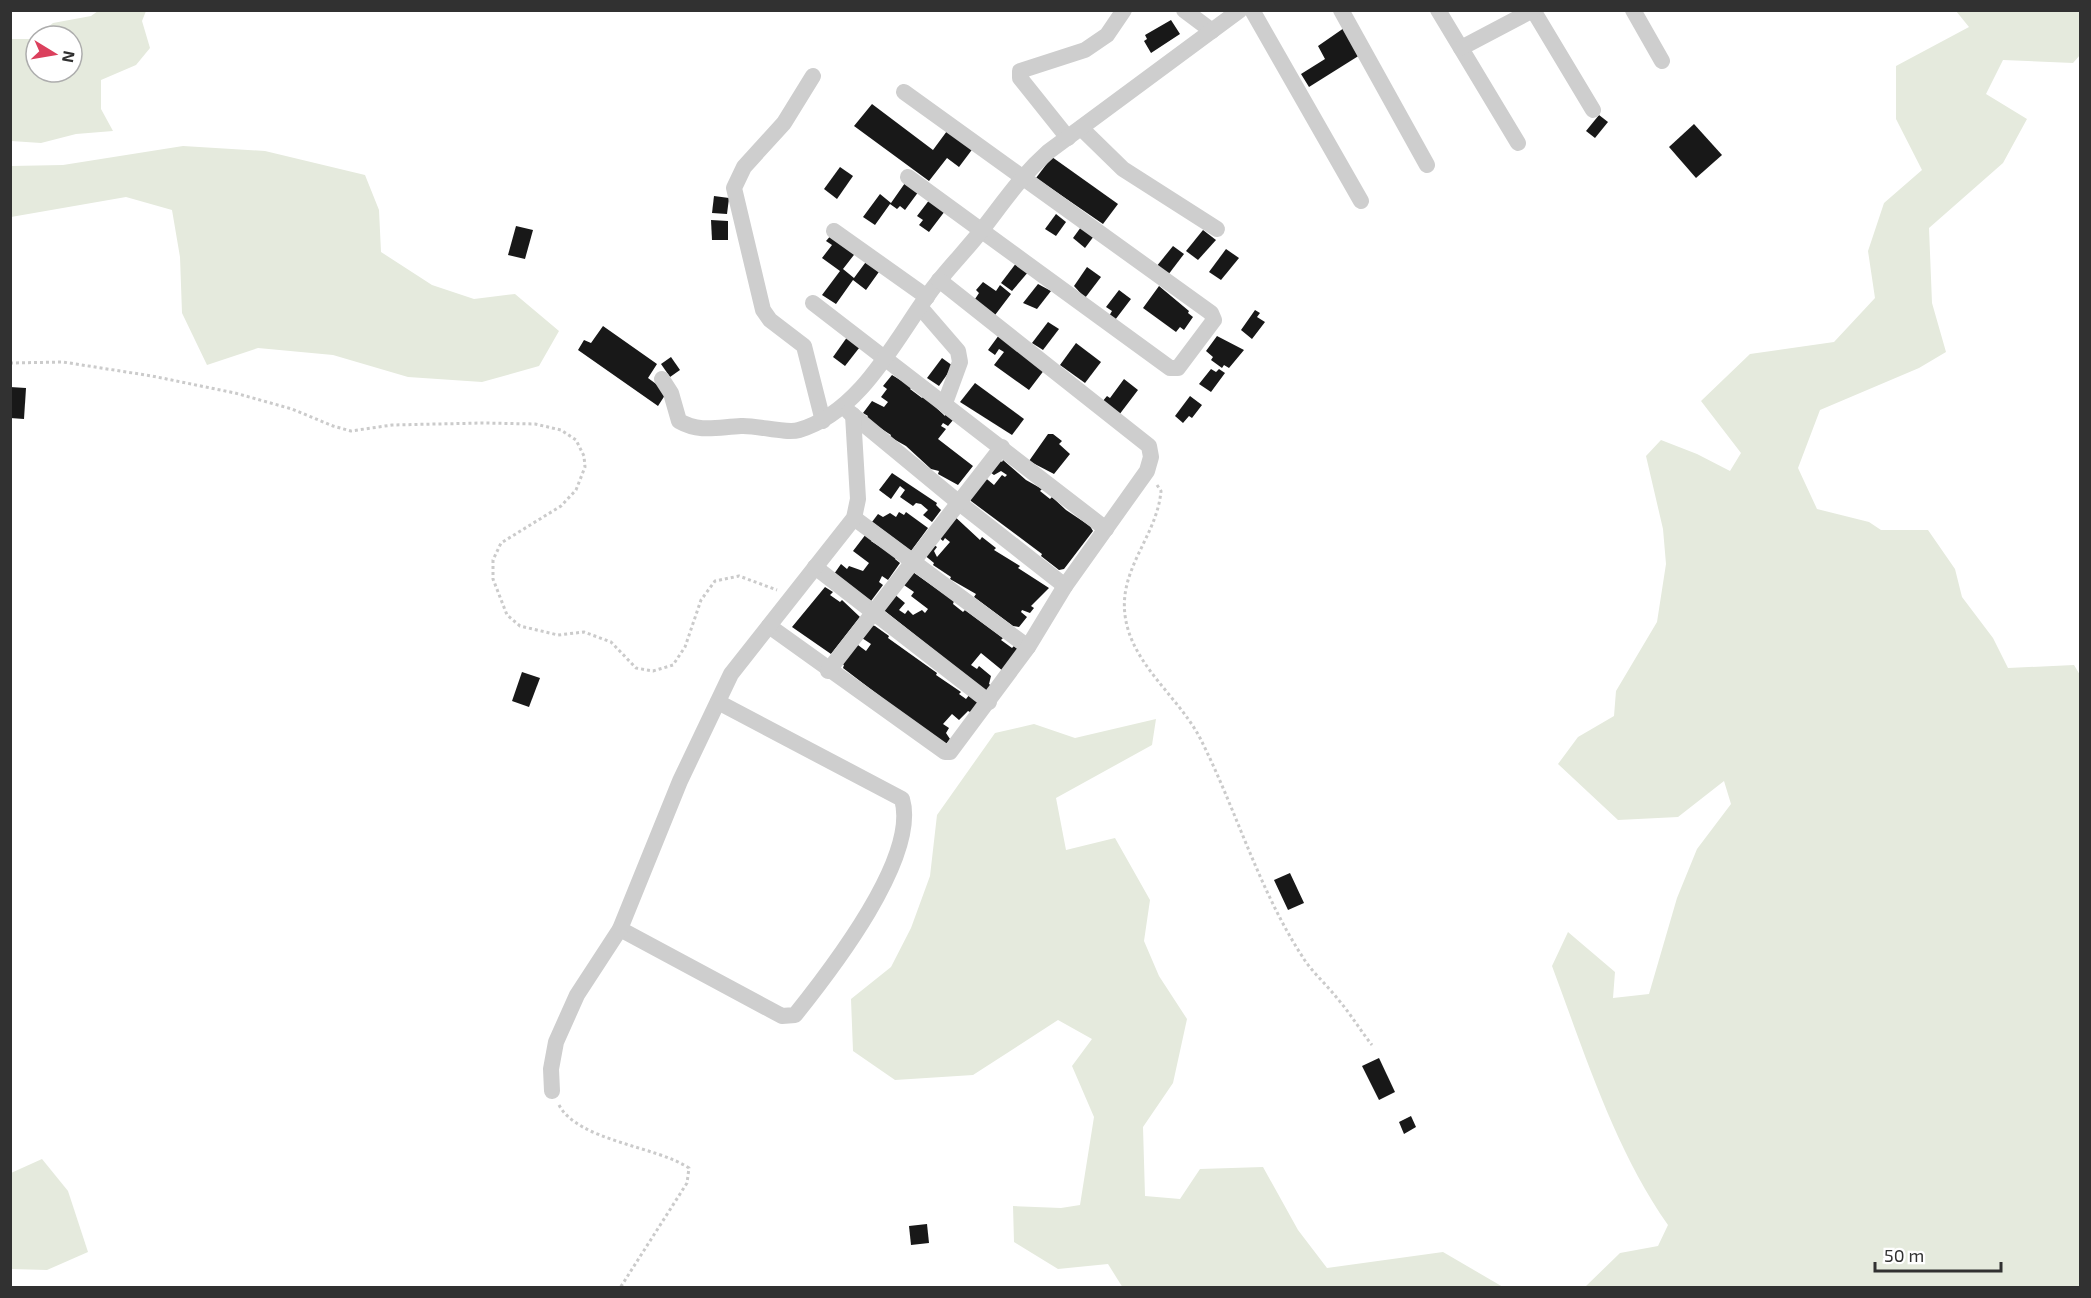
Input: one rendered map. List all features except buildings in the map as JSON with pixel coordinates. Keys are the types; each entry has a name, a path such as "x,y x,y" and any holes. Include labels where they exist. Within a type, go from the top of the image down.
{"street":[{"path":"1124,10 1107,35 1085,50 1020,71 1020,78 1075,133 1124,169 1217,229"},
{"path":"1184,10 1212,31"},
{"path":"662,379 671,393 679,422 691,428 711,430 741,426 796,431 847,410 888,358 939,280 981,231 1022,175 1240,10"},
{"path":"1252,10 1361,201"},
{"path":"1341,10 1427,165"},
{"path":"1438,10 1518,142"},
{"path":"1461,48 1533,10 1593,110"},
{"path":"1633,10 1662,61"},
{"path":"813,76 784,123 744,167 734,188 763,310 770,320 804,346 823,421"},
{"path":"904,92 1211,313 1214,320 1178,368 1170,368 908,177"},
{"path":"834,231 923,302 958,351 960,362 945,403"},
{"path":"769,626 945,752 951,752 1028,647 1065,586 1147,471 1151,457 1149,446 939,280"},
{"path":"813,303 888,358 1106,529"},
{"path":"847,410 958,502 1065,586"},
{"path":"552,1091 551,1069 556,1042 577,995 620,929 680,781 731,674 854,518 858,499 847,410"},
{"path":"828,670 1002,447"},
{"path":"854,518 1028,647"},
{"path":"816,567 989,702"},
{"path":"620,929 782,1016 790,1018 795,1015 842,956 901,847 905,809 902,799 718,702"}],"path":[{"path":"10,363 63,362 152,376 235,393 292,409 351,431 392,425 483,423 535,424 561,430 576,440 584,456 585,467 576,490 561,506 501,543 493,560 493,579 507,615 520,626 558,635 584,632 610,642 636,668 653,671 673,665 685,647 701,600 715,582 739,576 792,597"},
{"path":"1147,471 1161,491 1160,509 1126,580 1124,598 1130,638 1143,661 1175,699 1199,736 1250,854 1303,958 1339,999 1372,1045"},
{"path":"552,1091 562,1111 580,1124 616,1141 678,1161 688,1168 687,1183 620,1287"}],"shaded area":[{"path":"98,11 146,11 142,21 150,48 136,65 101,80 101,109 113,131 76,134 41,143 11,141 11,39 24,39 24,84 84,84 84,24 52,24 91,16"},
{"path":"1956,11 2080,11 2080,55 2073,63 2003,60 1986,94 2027,119 2003,163 1929,228 1932,303 1946,352 1919,368 1820,410 1798,468 1817,509 1869,522 1881,530 1928,530 1955,569 1962,597 1993,638 2008,668 2074,665 2080,675 2080,1287 1585,1287 1620,1253 1658,1246 1668,1225 1649,1195 1616,1132 1552,966 1568,932 1615,972 1613,998 1649,994 1677,898 1697,849 1731,804 1724,781 1678,817 1618,820 1558,764 1578,737 1614,716 1616,691 1657,622 1666,564 1663,529 1646,456 1661,440 1697,454 1730,471 1741,453 1701,401 1750,354 1834,342 1875,298 1868,251 1884,203 1922,170 1896,119 1896,66 1969,27"},
{"path":"183,146 265,151 365,175 379,210 381,252 432,285 474,299 515,294 559,331 539,366 482,382 408,377 333,355 258,348 207,365 182,313 180,257 172,210 126,197 11,217 11,166 63,165"},
{"path":"1156,719 1152,745 1056,798 1066,850 1115,838 1150,900 1144,941 1159,976 1187,1019 1173,1083 1143,1127 1145,1196 1180,1199 1200,1169 1263,1167 1298,1230 1327,1268 1443,1252 1503,1287 1123,1288 1108,1264 1058,1269 1014,1242 1013,1206 1061,1208 1080,1205 1094,1117 1072,1066 1092,1039 1058,1020 973,1075 895,1080 853,1051 851,999 891,967 911,928 930,876 937,815 995,733 1034,724 1075,738"},
{"path":"42,1159 68,1191 88,1252 47,1270 11,1269 11,1173"}]}
